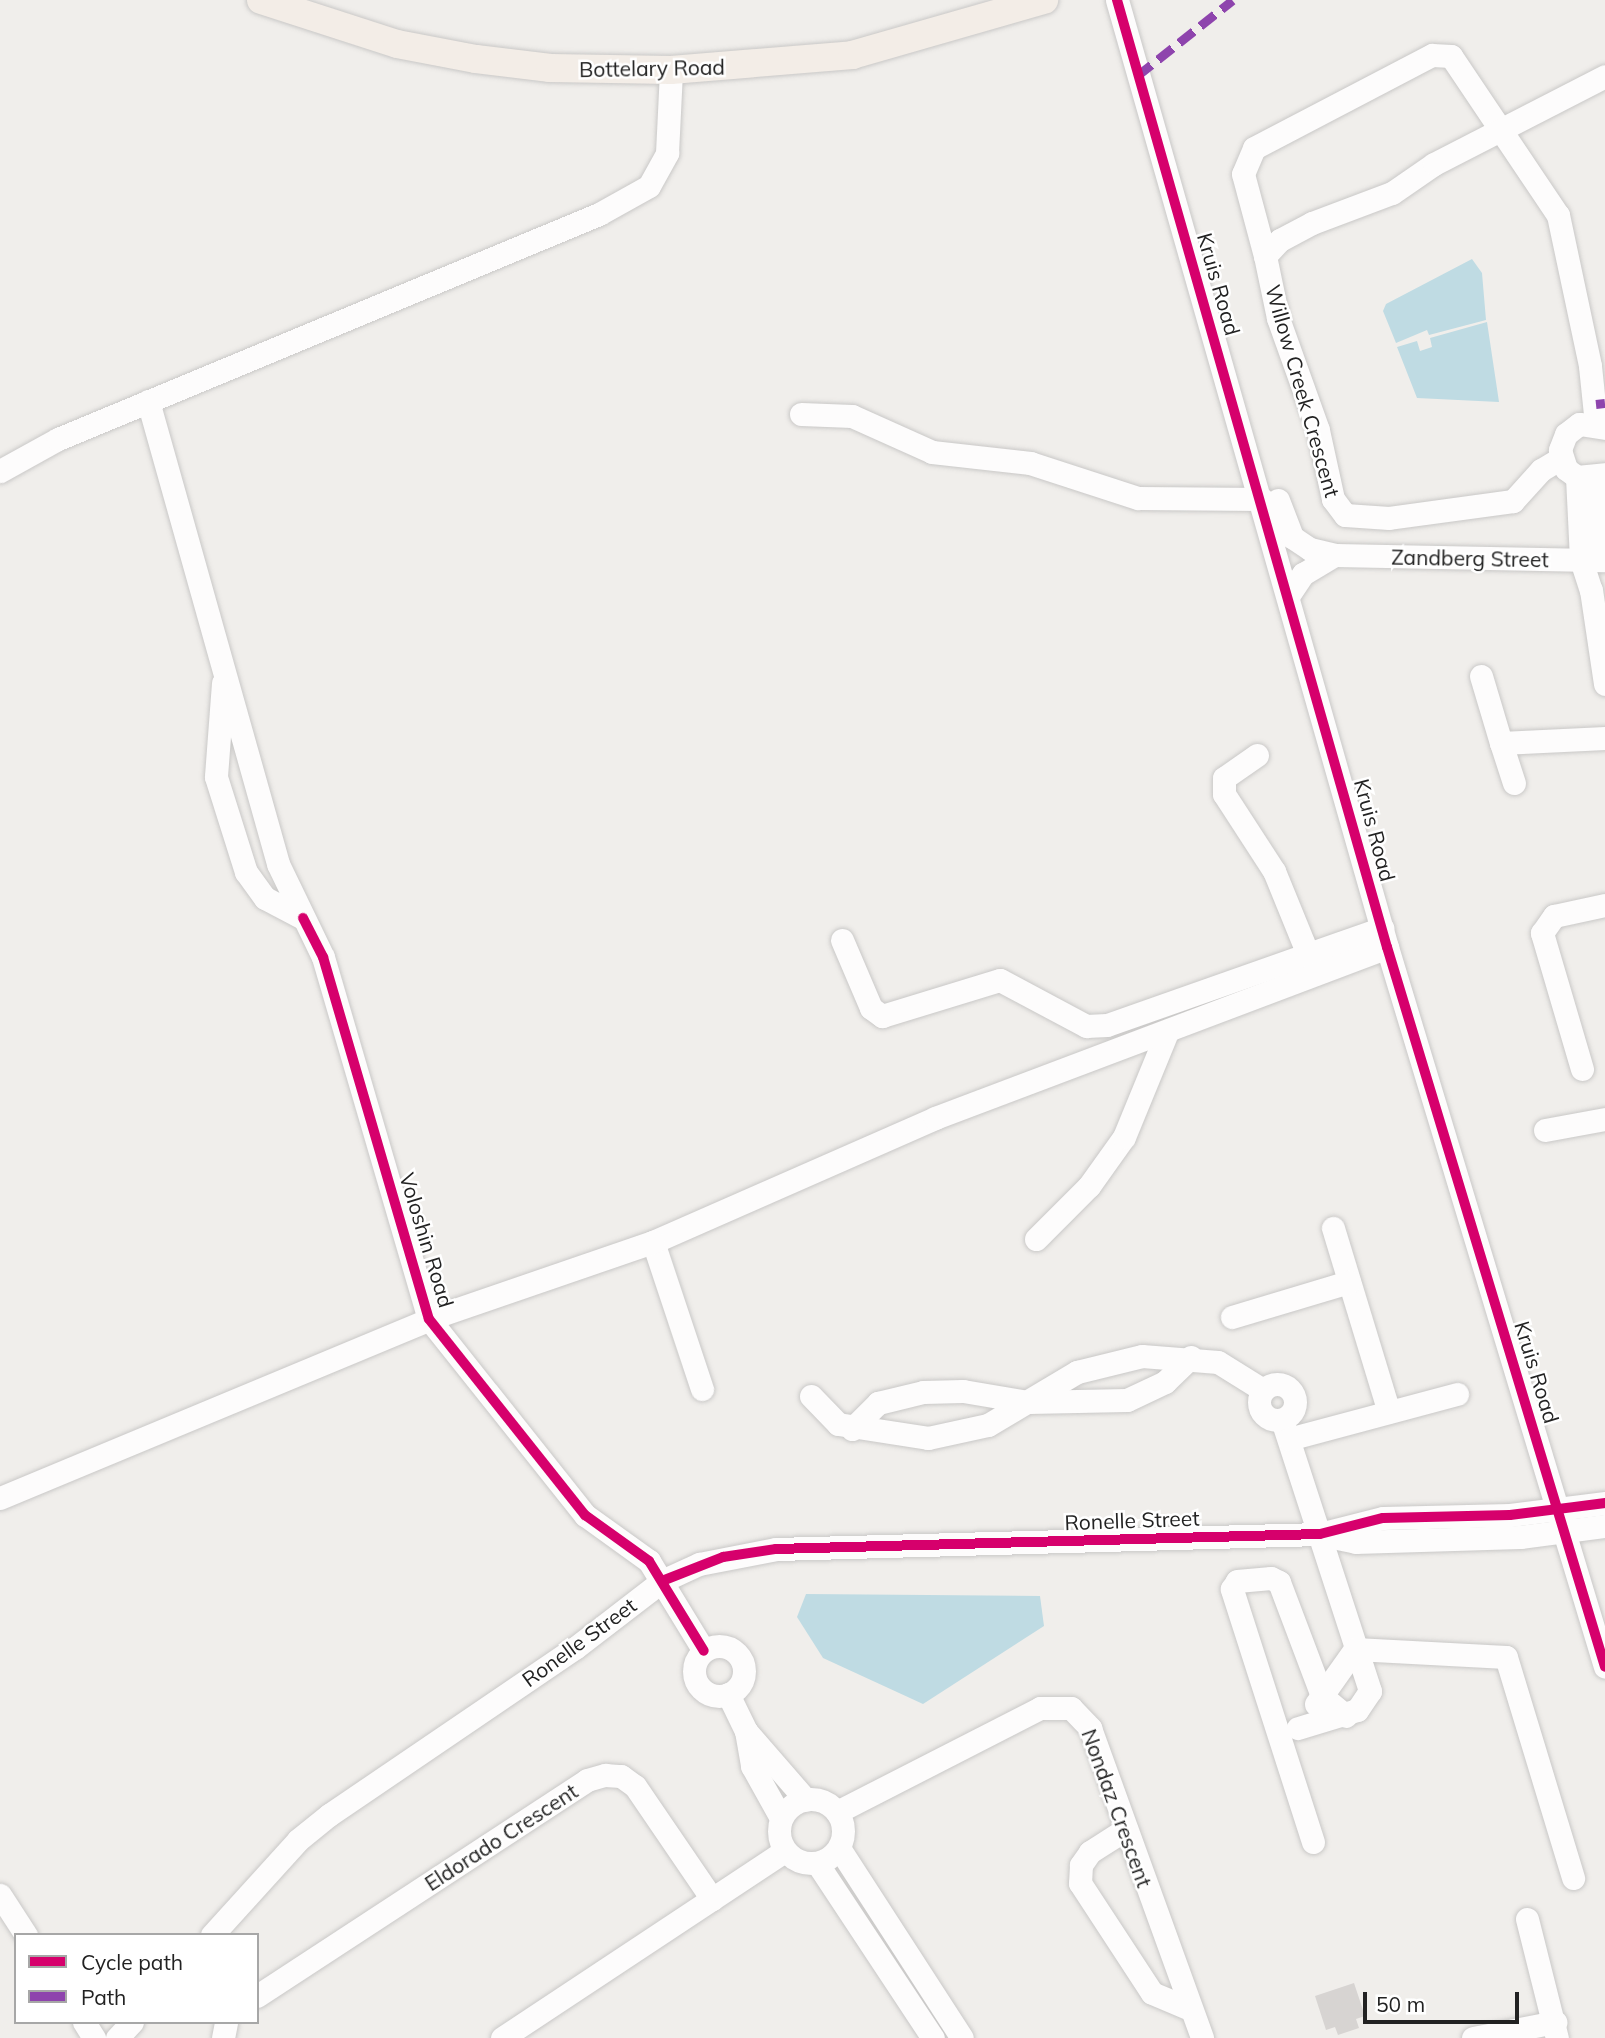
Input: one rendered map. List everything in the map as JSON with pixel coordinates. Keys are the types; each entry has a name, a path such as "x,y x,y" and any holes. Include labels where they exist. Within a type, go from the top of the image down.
{"main road":[{"name":"Bottelary Road","path":"261,0 397,44 476,59 550,68 671,70 852,55 1044,0"}],"street":[{"name":"Kruis Road","path":"1117,0 1262,499 1384,937 1561,1509 1605,1667"},
{"path":"1265,256 1243,174 1254,148 1420,61 1442,54 1460,63 1563,230 1600,426 1579,424 1566,434 1561,458 1592,477 1594,560 1591,590 1605,684"},
{"path":"0,471 58,439 599,214 649,186 667,153 671,70"},
{"name":"Willow Creek Crescent","path":"1561,458 1541,470 1513,501 1389,519 1345,514 1334,499 1318,429 1278,318 1265,256 1280,240 1312,223 1392,193 1434,164 1502,133 1605,76"},
{"name":"Zandberg Street","path":"1210,323 1255,426 1287,529 1305,547 1335,555 1594,560"},
{"name":"Voloshin Road","path":"148,401 278,864 323,957 429,1318 585,1515 636,1548 662,1581 704,1651"},
{"path":"801,414 852,416 932,452 1030,463 1138,498 1262,499"},
{"path":"1288,596 1303,574 1335,555"},
{"path":"224,673 216,777 242,860 265,898 303,918"},
{"path":"1481,676 1514,783"},
{"path":"1501,743 1605,738"},
{"path":"1257,755 1224,778 1224,794 1273,871 1307,952"},
{"path":"1582,1069 1542,933 1554,916 1605,905"},
{"path":"842,940 871,1008 882,1016 1000,980 1086,1026 1107,1025 1307,952 1384,937"},
{"path":"0,1498 429,1318 653,1242 935,1118 1167,1032 1384,937"},
{"path":"1036,1239 1089,1186 1124,1137 1167,1032"},
{"path":"1545,1130 1605,1119"},
{"path":"1332,1228 1389,1412"},
{"path":"653,1242 702,1389"},
{"path":"1232,1317 1349,1282"},
{"path":"852,1429 878,1403 923,1392 962,1391 1028,1402 1127,1400 1165,1382 1191,1357"},
{"path":"811,1396 826,1416 852,1429 905,1437 956,1434 1005,1418 1077,1372 1108,1363 1191,1357 1218,1362 1263,1390 1261,1412 1286,1429 1370,1691 1364,1706 1346,1716 1287,1731"},
{"path":"1286,1429 1389,1412 1458,1394"},
{"name":"Ronelle Street","path":"214,1933 329,1815 575,1648 662,1581 723,1557 776,1549 1320,1534 1383,1518 1561,1509 1605,1503"},
{"name":"Ronelle Street","path":"1320,1534 1355,1542 1605,1527"},
{"path":"1313,1842 1287,1731 1232,1589 1237,1581 1271,1578 1279,1582 1322,1696 1346,1716"},
{"path":"726,1647 739,1656 743,1678 728,1694 709,1694 697,1682 695,1665 704,1651 726,1647"},
{"path":"1287,1731 1322,1696 1355,1649"},
{"path":"1355,1649 1506,1657 1573,1878"},
{"path":"728,1694 746,1731 806,1800"},
{"name":"Nondaz Crescent","path":"837,1812 1054,1706 1071,1708 1090,1728 1202,2038"},
{"path":"746,1731 752,1766 781,1818 778,1832 785,1851 802,1863 817,1863 839,1848"},
{"name":"Eldorado Crescent","path":"259,1995 587,1780 605,1775 621,1776 635,1786 712,1899"},
{"path":"781,1818 806,1800 823,1801 837,1812 843,1826 839,1848 962,2038"},
{"path":"1126,1829 1090,1852 1081,1865 1080,1883 1152,1993 1190,2009"},
{"path":"502,2038 785,1851"},
{"path":"817,1863 933,2038"},
{"path":"2,1904 24,1933"},
{"path":"1473,2038 1556,2030 1527,1919"},
{"path":"117,2038 130,2024"}],"water":[{"path":"1472,259 1482,273 1486,320 1429,335 1427,330 1396,343 1383,311 1386,304"},
{"path":"1487,322 1499,402 1417,398 1397,347 1417,341 1420,351 1432,347 1430,338"},
{"path":"806,1594 1040,1596 1044,1626 923,1704 823,1658 797,1617"}],"building":[{"path":"1354,1983 1365,2016 1356,2019 1359,2028 1338,2035 1335,2027 1326,2030 1315,1996"}],"marked path":[{"path":"1137,76 1233,0"},
{"path":"1596,404 1605,403"}],"cycle path":[{"path":"1117,0 1387,947 1605,1667"},
{"path":"303,918 323,957 429,1319 585,1515 649,1561 704,1651"},
{"path":"662,1581 723,1557 776,1549 1320,1534 1383,1518 1510,1515 1605,1503"}]}
